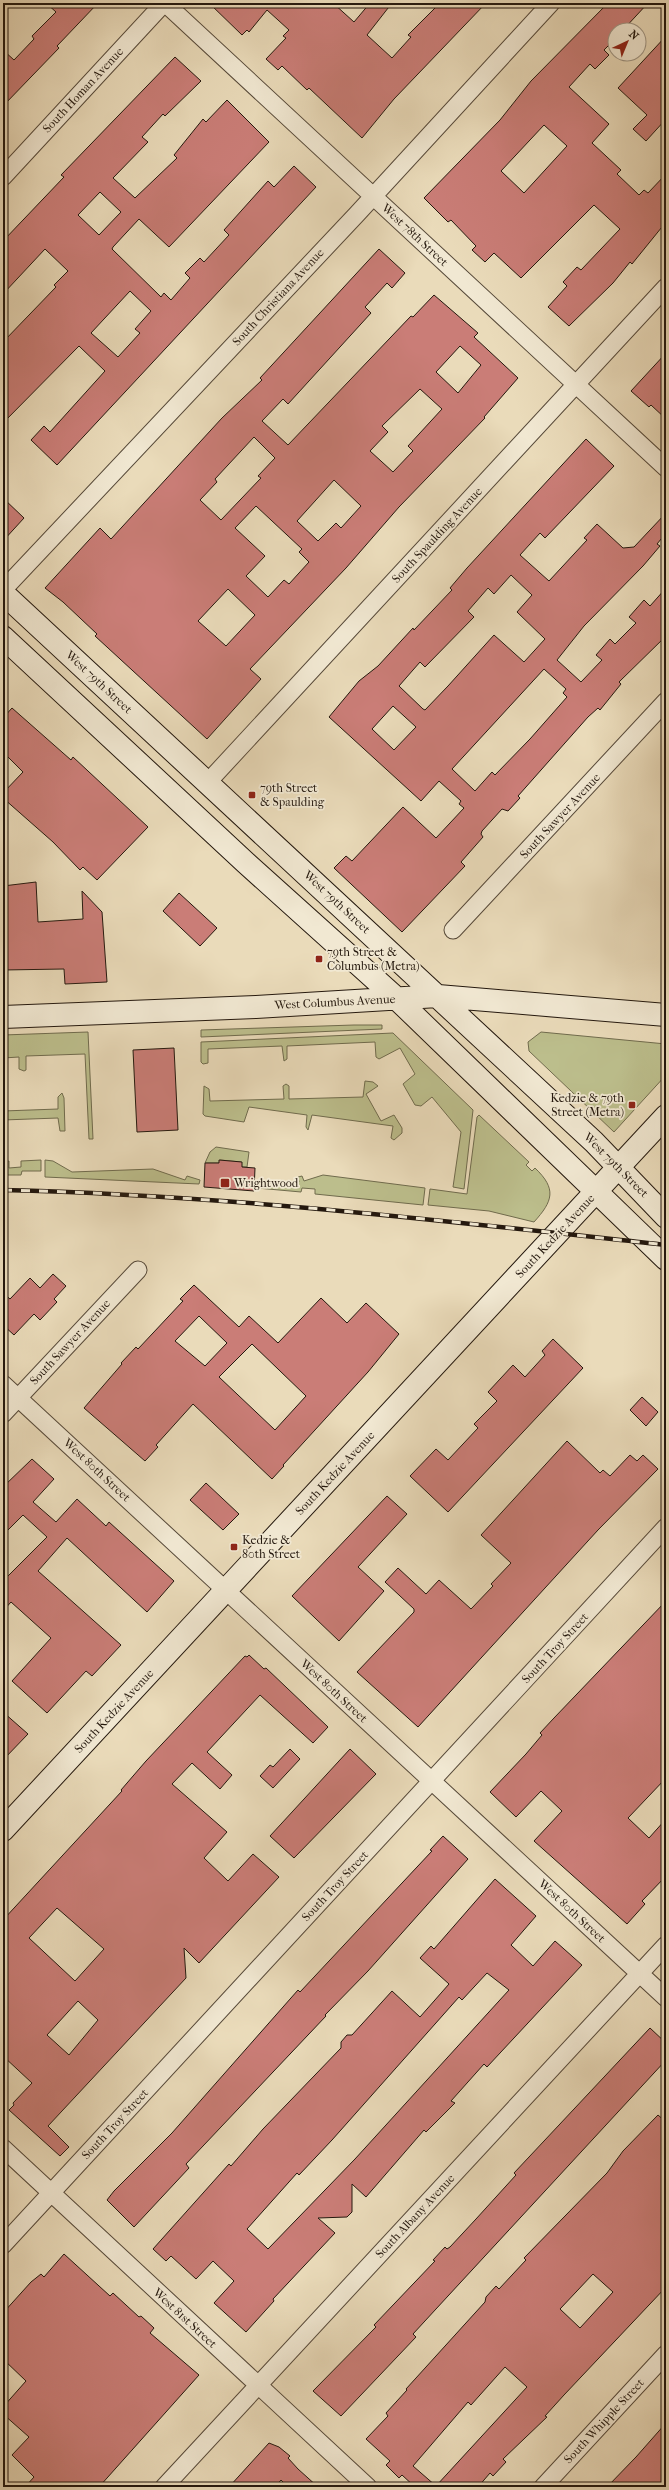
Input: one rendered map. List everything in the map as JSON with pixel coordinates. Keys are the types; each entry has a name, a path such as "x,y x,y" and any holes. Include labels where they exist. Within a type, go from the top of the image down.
{"main road":[{"name":"West 79th Street","path":"3,591 619,1166 666,1217"},
{"path":"3,637 246,863 396,998 666,1259"},
{"name":"West Columbus Avenue","path":"3,1017 438,996 666,1015"},
{"name":"South Kedzie Avenue","path":"3,1830 666,1116"}],"street":[{"name":"South Homan Avenue","path":"3,177 164,3"},
{"name":"West 78th Street","path":"164,3 666,468"},
{"name":"South Christiana Avenue","path":"3,591 373,196 551,3"},
{"name":"South Spaulding Avenue","path":"208,782 666,287"},
{"name":"South Sawyer Avenue","path":"453,930 666,701"},
{"name":"South Sawyer Avenue","path":"3,1414 138,1270"},
{"name":"West 80th Street","path":"3,1384 666,1998"},
{"name":"South Troy Street","path":"3,2245 666,1527"},
{"name":"South Albany Avenue","path":"164,2487 666,1944"},
{"name":"West 81st Street","path":"3,2148 368,2487"},
{"name":"South Whipple Street","path":"543,2487 666,2354"}],"green space":[{"path":"382,1025 382,1029 201,1037 201,1030"},
{"path":"88,1032 93,1139 89,1139 85,1054 26,1056 26,1070 24,1071 19,1069 19,1057 3,1058 3,1035"},
{"path":"541,1032 666,1044 666,1075 614,1132 529,1051 528,1042"},
{"path":"393,1033 473,1110 464,1189 453,1187 461,1132 432,1097 421,1106 415,1105 403,1084 415,1074 400,1048 379,1059 376,1057 375,1042 287,1046 287,1059 284,1061 282,1046 208,1049 208,1063 203,1064 201,1062 201,1042"},
{"path":"365,1081 373,1082 378,1086 366,1094 381,1121 394,1115 402,1128 402,1133 394,1140 391,1138 393,1126 312,1115 308,1130 306,1127 307,1115 249,1107 244,1122 205,1116 203,1114 204,1086 209,1089 210,1101 284,1099 283,1086 286,1084 289,1086 289,1099 363,1097"},
{"path":"62,1093 64,1098 65,1131 60,1131 58,1118 3,1120 3,1111 58,1109 58,1097"},
{"path":"479,1115 529,1162 526,1165 532,1171 535,1168 547,1182 550,1195 545,1208 534,1222 489,1211 428,1205 430,1189 467,1194 477,1117"},
{"path":"216,1147 249,1152 247,1167 241,1167 241,1162 220,1160 219,1163 205,1163 210,1152"},
{"path":"41,1160 41,1171 22,1171 21,1175 3,1175 3,1162 9,1161 9,1168 21,1167 21,1161"},
{"path":"45,1160 53,1161 72,1172 153,1169 185,1180 187,1176 200,1180 199,1184 45,1177"},
{"path":"323,1175 425,1188 423,1205 315,1194 315,1189 302,1188 301,1192 257,1188 257,1185 299,1182 298,1177 302,1176 304,1181"}],"building":[{"path":"46,3 98,3 57,46 59,48 3,106 3,50 14,60 34,39 32,36 56,12"},
{"path":"209,3 333,3 354,22 370,3 392,3 367,35 392,58 411,37 408,35 440,3 486,3 394,99 362,138 309,88 307,90 282,66 278,70 266,59 286,38 283,36 289,30 267,10 249,32 247,30 242,35"},
{"path":"608,3 648,3 630,22 607,22 607,47 604,50 607,53 607,57 595,69 590,64 569,87 609,124 592,143 621,170 617,174 639,195 644,190 648,193 666,174 666,222 632,264 630,262 613,283 569,326 548,307 567,286 563,282 577,267 581,270 620,229 594,205 521,278 494,253 485,262 472,250 476,246 451,220 448,222 424,198 500,120 531,81","holes":["544,125 567,146 524,193 501,171"]},
{"path":"666,36 666,119 646,141 633,129 647,115 618,88 642,62 647,62 647,57"},
{"path":"175,57 201,81 165,116 163,114 142,137 148,142 113,178 135,198 177,158 174,155 203,119 206,122 227,100 269,142 169,247 139,219 113,247 112,249 161,297 164,293 171,300 190,278 185,273 200,258 204,262 229,235 224,230 268,181 274,187 294,166 316,187 57,465 31,440 44,426 50,432 105,371 79,346 3,423 3,342 56,287 54,285 68,271 45,249 3,294 3,241 64,177 61,175","holes":["100,192 121,212 99,235 78,215","130,291 151,311 135,329 140,333 118,357 91,333"]},
{"path":"379,249 405,273 392,288 387,283 365,307 371,313 288,404 283,399 262,421 288,445 411,316 413,317 434,295 478,333 474,337 518,378 484,417 485,418 399,507 346,568 250,669 261,679 207,739 95,636 97,634 63,602 45,588 100,528 111,539 222,418 262,380 260,378","holes":["460,346 481,365 458,393 436,372","420,389 442,409 408,446 413,451 393,472 370,451 388,432 382,426","254,437 275,458 258,476 261,478 221,520 200,500 217,482 215,479","334,480 361,506 341,528 336,523 318,541 297,521","256,506 302,549 299,552 309,562 289,584 284,580 268,597 246,576 265,556 235,528","228,589 255,615 226,646 198,621"]},
{"path":"666,353 666,419 651,405 649,407 631,391"},
{"path":"586,439 614,466 545,538 540,533 520,555 549,581 587,540 584,538 597,524 623,548 634,547 666,513 666,533 657,544 660,546 643,566 584,626 557,660 581,682 602,660 596,655 610,639 615,644 636,623 629,617 644,600 650,606 666,588 666,636 619,682 621,684 600,710 598,708 588,717 518,796 520,798 508,811 502,809 482,831 481,834 483,837 461,862 465,866 402,932 334,868 346,856 352,861 403,807 436,838 464,808 459,804 461,801 439,781 421,801 329,717 359,681 378,666 413,628 414,630 452,590 450,588","holes":["511,575 532,595 517,612 545,639 524,662 494,635 425,710 423,709 399,686 420,662 425,667 474,617 468,611 488,588 494,594","544,669 566,689 563,693 567,697 530,739 495,775 492,772 475,791 452,769","393,706 416,727 394,750 372,729"]},
{"path":"3,498 24,518 3,541"},
{"path":"12,708 71,760 73,757 148,827 97,880 83,867 80,870 53,842 3,798 3,793 23,772 3,752 3,718"},
{"path":"36,882 38,922 83,919 82,891 102,912 107,982 65,984 64,969 3,970 3,886"},
{"path":"179,893 217,928 200,946 163,911"},
{"path":"174,1048 178,1130 137,1132 133,1050"},
{"path":"219,1160 242,1162 242,1167 255,1168 254,1191 204,1187 205,1163 219,1163"},
{"path":"53,1274 66,1286 54,1299 57,1302 40,1320 34,1314 14,1335 3,1325 3,1293 10,1299 30,1278 40,1288"},
{"path":"194,1285 239,1327 249,1316 278,1343 321,1298 347,1323 366,1303 399,1334 368,1372 272,1479 193,1404 156,1445 158,1447 145,1461 84,1408 122,1364 121,1363 136,1347 138,1349 183,1301 180,1299","holes":["199,1316 227,1343 205,1366 175,1341","252,1344 306,1396 275,1430 219,1377"]},
{"path":"553,1339 583,1368 448,1512 410,1476 436,1449 448,1460 478,1428 474,1424 497,1401 488,1392 513,1365 525,1377 545,1355 542,1351"},
{"path":"642,1397 658,1412 646,1426 630,1410"},
{"path":"567,1441 600,1473 603,1470 610,1476 630,1455 637,1461 643,1455 658,1469 598,1530 418,1727 357,1672 414,1612 414,1609 385,1582 398,1568 426,1594 439,1580 471,1609 493,1586 491,1584 511,1563 481,1535"},
{"path":"32,1459 54,1479 33,1502 56,1522 77,1499 106,1526 109,1522 174,1581 147,1612 67,1538 38,1571 121,1645 92,1676 86,1671 47,1713 12,1681 51,1638 11,1602 3,1611 3,1581 47,1537 23,1515 3,1535 3,1487"},
{"path":"206,1483 239,1514 223,1530 190,1500"},
{"path":"387,1496 407,1514 358,1567 384,1591 339,1641 292,1596"},
{"path":"666,1601 666,1778 628,1818 649,1838 666,1819 666,1876 642,1901 645,1904 627,1924 534,1841 562,1811 541,1791 516,1817 490,1792 526,1754 542,1735 540,1733"},
{"path":"249,1655 264,1669 266,1668 328,1727 313,1743 260,1695 207,1752 232,1775 220,1789 192,1763 172,1784 227,1832 204,1858 228,1881 253,1854 279,1877 199,1963 184,1948 186,1978 48,2126 69,2147 60,2156 9,2110 14,2105 13,2103 32,2083 3,2056 3,1920 122,1791 121,1790 146,1761 245,1656 247,1657","holes":["57,1908 104,1949 75,1981 29,1938","78,2001 98,2020 69,2055 47,2035"]},
{"path":"3,1712 28,1734 3,1760"},
{"path":"290,1749 300,1759 273,1788 260,1776 270,1765 273,1767"},
{"path":"350,1749 376,1774 294,1858 270,1836"},
{"path":"443,1836 468,1859 368,1971 186,2164 189,2168 134,2227 107,2200 114,2191 172,2133 298,1990 300,1992 432,1851 430,1850"},
{"path":"495,1879 536,1916 511,1945 533,1966 555,1941 582,1965 487,2067 484,2064 451,2101 455,2103 426,2132 424,2130 366,2197 352,2184 352,2212 347,2217 318,2218 335,2233 273,2299 274,2301 246,2332 214,2303 234,2281 213,2261 196,2279 171,2256 166,2261 153,2249 229,2164 231,2166 263,2129 341,2048 341,2042 347,2035 352,2035 392,1991 420,2017 449,1984 420,1958 431,1946 434,1949","holes":["487,1973 509,1990 355,2159 268,2249 247,2229 297,2173 299,2175 332,2140 459,1997 462,2000"]},
{"path":"650,2028 666,2043 666,2060 413,2334 416,2337 341,2416 313,2391 376,2327 374,2325 435,2261 433,2260 445,2247 447,2249 450,2247 516,2175 514,2173"},
{"path":"658,2115 666,2122 666,2287 564,2395 545,2416 547,2417 503,2459 506,2462 493,2476 490,2473 478,2487 415,2487 402,2475 399,2478 386,2465 390,2461 366,2439 388,2416 386,2413 407,2390 406,2389 485,2302 486,2297 496,2286 499,2289 526,2260 524,2258 607,2173 623,2151","holes":["593,2274 613,2292 580,2328 560,2309","505,2367 527,2387 436,2486 413,2466 468,2402 471,2405"]},
{"path":"64,2254 110,2296 113,2293 139,2317 141,2316 154,2328 150,2333 199,2375 99,2487 25,2487 34,2477 12,2455 29,2437 3,2414 3,2407 26,2381 3,2359 3,2313 31,2282 41,2274 44,2277"},
{"path":"666,2423 666,2487 607,2487 636,2457"},
{"path":"269,2443 279,2447 290,2456 288,2458 318,2487 288,2487 281,2480 275,2487 229,2487"}],"railway":[{"path":"3,1190 169,1197 252,1203 418,1218 666,1245"}],"place":[{"name":"79th Street & Spaulding","path":"252,795"},
{"name":"79th Street & Columbus (Metra)","path":"319,959"},
{"name":"Kedzie & 79th Street (Metra)","path":"632,1105"},
{"name":"Wrightwood","path":"225,1183"},
{"name":"Kedzie & 80th Street","path":"234,1547"}]}
